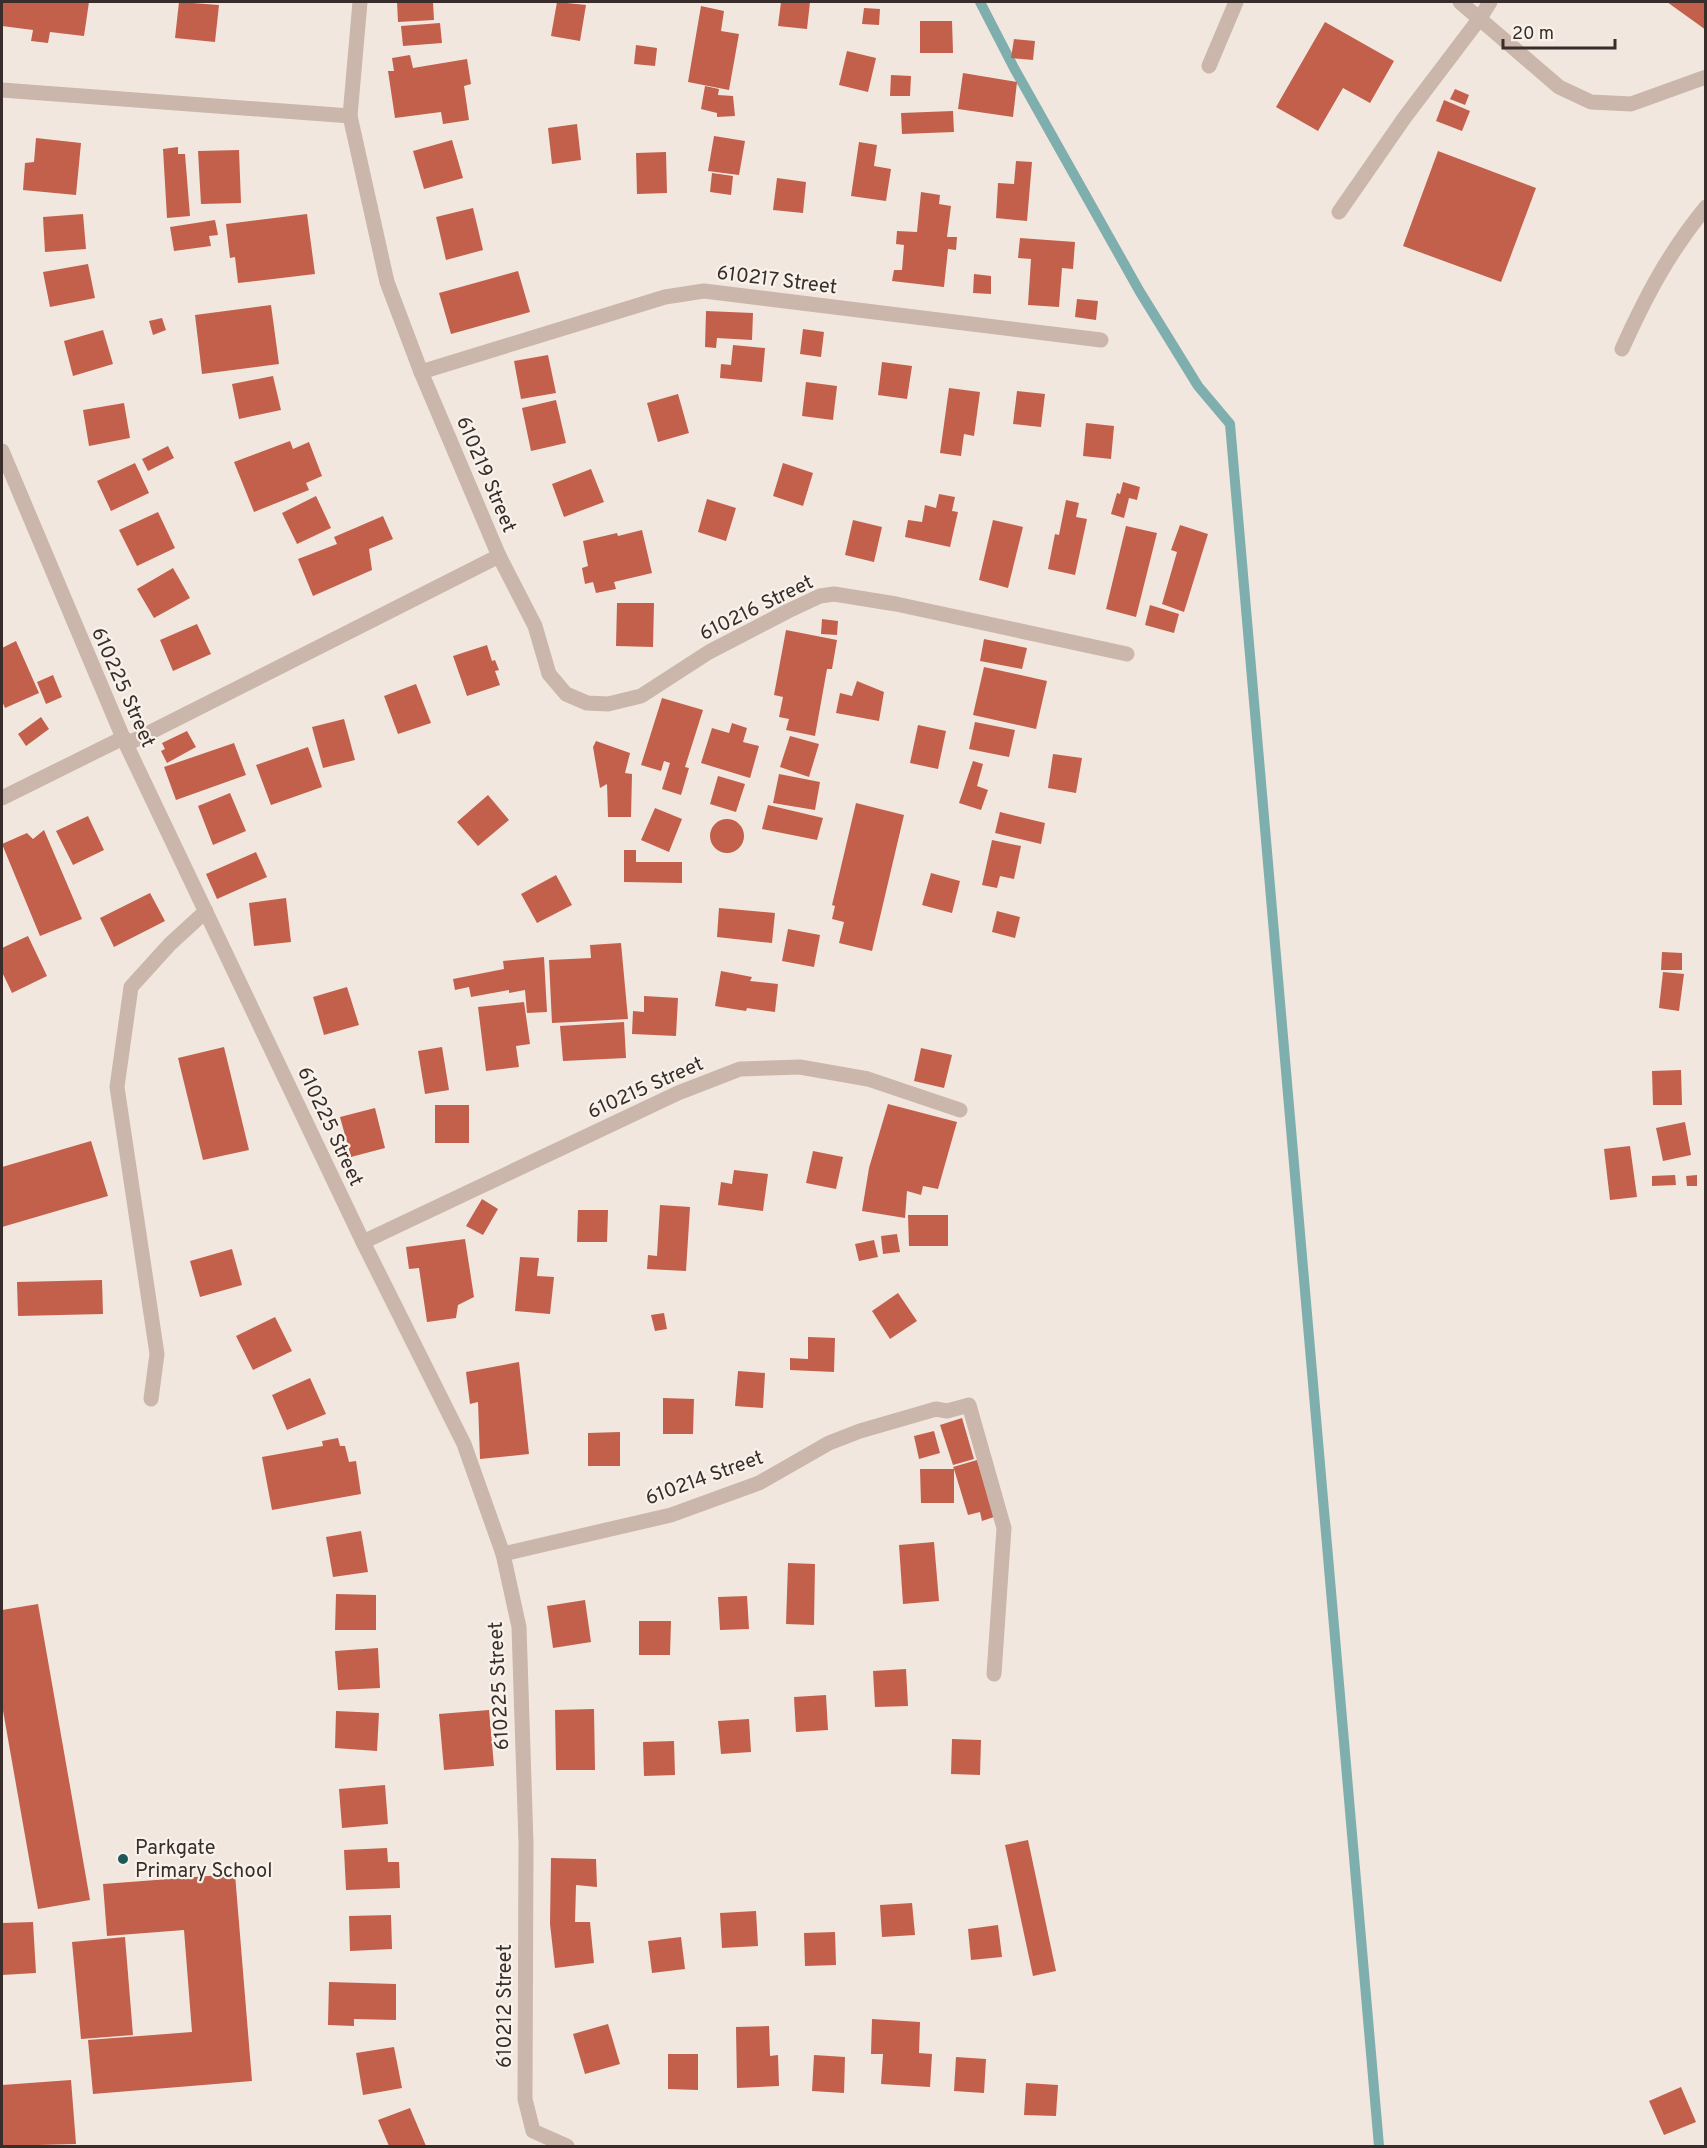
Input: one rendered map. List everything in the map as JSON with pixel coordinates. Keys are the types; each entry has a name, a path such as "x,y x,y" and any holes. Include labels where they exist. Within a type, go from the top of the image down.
{"street":[{"name":"610219 Street","path":"123,738 131,742 499,555 421,372 387,282 350,116 360,2"},
{"path":"1209,66 1236,2"},
{"path":"1460,2 1559,87 1591,102 1631,104 1706,77"},
{"path":"1339,212 1405,117 1490,2"},
{"path":"2,90 350,116"},
{"path":"1622,349 1646,295 1684,233 1706,207"},
{"name":"610217 Street","path":"421,372 665,297 704,291 1101,340"},
{"name":"610225 Street","path":"2,450 123,738 363,1242 464,1444 503,1554 519,1627 526,1843"},
{"name":"610216 Street","path":"499,555 535,626 549,674 566,694 587,703 608,704 641,696 709,652 788,611 820,597 834,594 896,604 1127,654"},
{"path":"2,798 123,738"},
{"path":"151,1399 158,1354 117,1087 131,987 170,944 206,911"},
{"name":"610215 Street","path":"363,1242 678,1093 740,1069 800,1067 868,1079 960,1110"},
{"name":"610214 Street","path":"503,1554 671,1515 759,1483 829,1443 860,1431 936,1409 947,1411 969,1405 1004,1528 994,1674"},
{"name":"610212 Street","path":"526,1843 525,2099 537,2146"},
{"path":"533,2131 567,2146"}],"building":[{"path":"2,2 89,2 84,36 50,32 48,43 31,41 33,30 2,26"},
{"path":"179,2 219,5 215,42 175,38"},
{"path":"397,2 433,2 434,20 398,22"},
{"path":"557,2 586,5 580,41 551,36"},
{"path":"781,2 810,2 807,29 778,26"},
{"path":"1667,2 1706,2 1706,30"},
{"path":"701,6 724,11 721,31 739,34 729,90 688,82"},
{"path":"864,8 880,9 879,25 862,24"},
{"path":"920,21 952,21 953,53 920,53"},
{"path":"1325,22 1394,61 1370,103 1343,88 1318,131 1276,107"},
{"path":"440,23 442,43 403,46 401,26"},
{"path":"1014,39 1035,41 1033,60 1011,58"},
{"path":"636,45 657,48 655,66 634,64"},
{"path":"847,51 876,58 868,92 839,85"},
{"path":"410,55 413,68 467,59 471,84 464,86 469,120 443,124 441,112 395,118 388,71 394,71 392,58"},
{"path":"963,73 1017,82 1013,117 958,109"},
{"path":"891,75 911,76 910,96 890,96"},
{"path":"705,86 719,89 718,95 733,96 735,116 717,117 717,113 701,109"},
{"path":"1455,89 1469,95 1465,105 1450,99"},
{"path":"1444,100 1470,111 1462,131 1436,121"},
{"path":"953,111 954,132 902,134 901,113"},
{"path":"577,124 581,160 552,164 548,128"},
{"path":"714,136 745,141 739,175 708,171"},
{"path":"36,138 81,143 76,195 23,190 25,163 34,162"},
{"path":"452,140 463,178 424,189 413,151"},
{"path":"859,142 877,145 874,166 891,169 886,201 851,196"},
{"path":"178,147 178,154 185,154 190,216 167,218 163,149"},
{"path":"239,150 241,203 201,204 198,151"},
{"path":"1438,151 1536,188 1501,282 1403,246"},
{"path":"666,152 667,193 637,194 636,153"},
{"path":"1016,161 1032,162 1027,221 996,218 998,183 1014,184"},
{"path":"712,173 733,176 731,195 710,192"},
{"path":"777,178 806,182 803,213 773,210"},
{"path":"921,192 940,195 939,204 951,206 947,237 957,237 956,250 948,249 944,287 892,281 894,270 902,270 904,245 896,244 897,231 917,232"},
{"path":"473,208 483,250 446,260 436,217"},
{"path":"83,214 86,249 45,252 43,217"},
{"path":"307,214 315,274 238,283 235,257 230,258 226,224"},
{"path":"215,220 218,235 209,236 211,246 174,251 170,227"},
{"path":"1020,238 1075,242 1073,269 1062,268 1059,307 1028,305 1031,259 1018,258"},
{"path":"88,264 95,298 50,307 43,272"},
{"path":"518,271 530,312 451,334 439,293"},
{"path":"974,274 991,276 991,294 973,293"},
{"path":"1077,299 1098,301 1096,320 1075,317"},
{"path":"271,305 279,364 202,374 195,315"},
{"path":"706,311 753,313 752,340 717,338 716,348 705,347"},
{"path":"162,318 166,330 153,335 149,321"},
{"path":"803,329 824,332 821,357 800,354"},
{"path":"103,330 113,364 73,376 64,341"},
{"path":"733,345 765,348 762,382 720,378 721,364 731,365"},
{"path":"548,355 556,393 521,399 514,361"},
{"path":"882,362 912,366 907,399 878,395"},
{"path":"273,376 281,410 239,419 232,384"},
{"path":"806,382 837,386 833,420 802,416"},
{"path":"949,388 980,392 974,436 964,434 961,456 940,453"},
{"path":"1017,391 1045,394 1041,427 1013,424"},
{"path":"678,394 689,433 658,442 647,403"},
{"path":"556,400 566,443 531,451 522,408"},
{"path":"124,403 130,438 89,446 83,410"},
{"path":"1086,423 1114,426 1111,459 1083,456"},
{"path":"290,441 293,449 309,442 322,476 306,483 309,490 254,512 234,462"},
{"path":"168,446 174,458 148,471 142,459"},
{"path":"135,463 149,493 111,511 97,481"},
{"path":"783,463 813,473 803,506 773,496"},
{"path":"591,469 604,502 564,517 552,484"},
{"path":"1123,482 1140,487 1137,500 1129,498 1124,518 1111,514"},
{"path":"939,494 955,497 952,511 958,512 950,547 905,537 908,520 922,522 925,505 936,508"},
{"path":"316,496 331,528 297,544 282,513"},
{"path":"707,499 736,508 726,541 698,532"},
{"path":"1066,500 1079,503 1076,517 1087,519 1075,575 1048,569 1055,534 1059,535"},
{"path":"158,512 175,548 137,566 119,530"},
{"path":"383,516 393,539 369,549 372,570 313,596 298,559 337,544 334,537"},
{"path":"853,520 882,527 874,562 845,555"},
{"path":"993,520 1023,527 1008,588 979,580"},
{"path":"1180,525 1208,534 1184,612 1162,604 1177,552 1171,550"},
{"path":"1126,526 1157,533 1136,617 1106,609"},
{"path":"642,530 652,573 614,582 616,589 596,593 593,582 585,584 582,568 588,566 583,541"},
{"path":"173,568 190,598 154,618 137,589"},
{"path":"617,603 654,603 653,647 616,646"},
{"path":"1150,605 1179,614 1174,633 1145,625"},
{"path":"822,619 838,621 837,635 821,634"},
{"path":"197,624 211,654 173,671 160,640"},
{"path":"786,630 837,640 832,669 827,669 815,736 786,730 789,719 779,717 783,697 774,695"},
{"path":"984,639 1027,648 1022,669 980,661"},
{"path":"16,641 39,693 5,708 2,701 2,648"},
{"path":"487,645 492,661 495,660 499,670 495,671 500,685 467,696 453,656"},
{"path":"984,667 1047,681 1036,729 973,715"},
{"path":"53,675 62,697 46,704 37,682"},
{"path":"857,681 884,692 879,721 836,713 840,693 852,696"},
{"path":"416,684 431,723 398,734 384,696"},
{"path":"662,698 703,710 685,767 689,768 681,795 662,789 670,763 664,761 661,771 641,765"},
{"path":"41,717 49,729 26,746 18,734"},
{"path":"344,719 355,760 323,768 312,727"},
{"path":"975,722 1015,730 1009,757 969,749"},
{"path":"732,723 747,728 743,742 759,746 750,778 701,763 712,728 729,733"},
{"path":"918,725 946,731 938,769 910,763"},
{"path":"187,731 196,747 167,763 161,751 165,749 162,743"},
{"path":"790,736 819,744 809,777 780,767"},
{"path":"596,741 630,753 625,773 632,774 631,817 608,817 607,784 600,788 593,747"},
{"path":"234,743 246,775 176,800 164,767"},
{"path":"308,747 322,787 271,805 256,765"},
{"path":"1053,754 1082,758 1076,793 1048,788"},
{"path":"973,761 983,764 977,786 988,790 981,810 959,803"},
{"path":"779,774 820,782 815,810 773,803"},
{"path":"718,776 745,784 736,812 710,804"},
{"path":"230,793 246,831 213,845 198,806"},
{"path":"488,795 509,820 478,846 457,822"},
{"path":"856,803 904,815 872,951 839,943 844,922 832,919 835,906 832,905"},
{"path":"768,805 823,818 817,840 762,829"},
{"path":"655,808 682,819 669,852 641,840"},
{"path":"1000,812 1045,823 1041,844 995,833"},
{"path":"88,816 104,850 73,865 56,831"},
{"path":"727,819 739,824 744,836 739,848 727,853 715,848 710,836 715,824"},
{"path":"44,830 82,919 40,936 2,844 27,833 33,839"},
{"path":"992,840 1021,846 1014,879 1000,876 997,888 982,885"},
{"path":"624,850 636,850 636,862 682,862 682,883 624,882"},
{"path":"256,852 267,877 217,899 206,874"},
{"path":"931,873 960,881 952,913 922,905"},
{"path":"556,875 572,905 537,923 521,894"},
{"path":"150,893 165,921 114,947 100,918"},
{"path":"286,898 291,942 254,946 249,903"},
{"path":"719,908 775,913 772,943 717,937"},
{"path":"997,911 1020,917 1015,938 992,932"},
{"path":"788,929 820,935 814,967 782,961"},
{"path":"28,936 47,976 12,993 2,972 2,948"},
{"path":"621,943 628,1019 552,1023 549,960 591,958 590,945"},
{"path":"1662,952 1682,953 1682,970 1661,970"},
{"path":"544,957 547,1012 527,1013 525,990 509,993 509,990 471,997 469,987 455,990 453,979 504,969 503,961"},
{"path":"721,971 752,977 750,981 778,984 775,1012 747,1008 746,1011 715,1006"},
{"path":"1663,972 1684,974 1679,1011 1659,1008"},
{"path":"347,987 359,1025 324,1035 313,997"},
{"path":"644,996 678,998 676,1036 632,1034 633,1011 644,1012"},
{"path":"524,1002 530,1044 516,1046 519,1067 486,1071 478,1007"},
{"path":"624,1022 626,1058 563,1061 560,1026"},
{"path":"224,1047 249,1150 203,1160 178,1058"},
{"path":"442,1047 449,1090 425,1094 418,1051"},
{"path":"921,1048 952,1055 944,1088 914,1081"},
{"path":"1681,1070 1682,1105 1653,1105 1652,1071"},
{"path":"888,1104 957,1122 938,1189 923,1186 921,1195 907,1191 905,1218 862,1211 869,1168"},
{"path":"435,1105 469,1105 469,1143 435,1143"},
{"path":"375,1108 385,1148 351,1157 340,1117"},
{"path":"1685,1122 1691,1155 1663,1161 1656,1128"},
{"path":"91,1141 108,1196 2,1227 2,1167"},
{"path":"1630,1146 1637,1197 1610,1200 1604,1149"},
{"path":"813,1151 843,1157 836,1189 806,1183"},
{"path":"734,1170 768,1174 763,1211 718,1205 721,1182 732,1184"},
{"path":"1675,1175 1676,1185 1652,1186 1652,1176"},
{"path":"1697,1175 1697,1186 1687,1186 1686,1176"},
{"path":"482,1199 498,1209 483,1235 466,1226"},
{"path":"660,1205 690,1207 686,1271 647,1269 648,1255 657,1256"},
{"path":"578,1210 608,1210 607,1242 577,1242"},
{"path":"908,1215 948,1215 948,1246 909,1246"},
{"path":"897,1234 900,1252 883,1254 881,1236"},
{"path":"465,1239 474,1297 458,1305 456,1318 427,1322 419,1268 409,1269 406,1247"},
{"path":"874,1240 878,1257 859,1261 855,1244"},
{"path":"232,1249 242,1285 200,1297 190,1261"},
{"path":"520,1257 539,1258 537,1276 554,1277 550,1314 515,1311"},
{"path":"102,1280 103,1314 18,1316 17,1282"},
{"path":"898,1293 917,1321 890,1339 872,1311"},
{"path":"664,1313 667,1329 655,1331 651,1315"},
{"path":"275,1317 292,1351 253,1370 236,1336"},
{"path":"808,1337 835,1338 834,1372 790,1370 790,1358 808,1359"},
{"path":"519,1362 529,1454 480,1459 478,1402 470,1404 466,1372"},
{"path":"738,1371 765,1373 763,1408 735,1406"},
{"path":"310,1378 326,1414 287,1430 272,1395"},
{"path":"663,1398 694,1399 693,1434 663,1434"},
{"path":"962,1418 974,1459 953,1465 940,1425"},
{"path":"934,1431 940,1453 919,1459 914,1436"},
{"path":"620,1432 620,1466 588,1466 588,1433"},
{"path":"338,1438 340,1446 345,1446 349,1462 356,1461 361,1494 272,1510 262,1457 323,1446 322,1441"},
{"path":"977,1460 994,1517 982,1521 980,1512 968,1515 953,1467"},
{"path":"920,1469 954,1469 954,1503 921,1503"},
{"path":"361,1531 368,1572 333,1577 326,1537"},
{"path":"934,1542 939,1601 903,1604 899,1545"},
{"path":"788,1563 815,1564 814,1625 786,1624"},
{"path":"336,1594 376,1595 376,1630 335,1630"},
{"path":"747,1596 749,1629 720,1630 718,1597"},
{"path":"585,1600 591,1642 553,1648 547,1606"},
{"path":"38,1604 90,1900 38,1909 2,1705 2,1610"},
{"path":"639,1621 671,1621 670,1655 639,1655"},
{"path":"378,1648 380,1688 338,1690 335,1651"},
{"path":"906,1669 908,1706 875,1707 873,1671"},
{"path":"826,1695 828,1730 796,1732 794,1697"},
{"path":"594,1709 595,1770 556,1770 555,1710"},
{"path":"489,1710 494,1766 444,1770 439,1714"},
{"path":"336,1711 379,1713 377,1751 335,1748"},
{"path":"749,1719 751,1752 721,1754 718,1721"},
{"path":"952,1739 981,1740 980,1775 951,1774"},
{"path":"674,1741 675,1775 644,1776 643,1742"},
{"path":"385,1785 388,1824 342,1828 339,1789"},
{"path":"1028,1840 1056,1971 1033,1976 1005,1845"},
{"path":"387,1848 388,1862 399,1862 400,1888 346,1890 344,1850"},
{"path":"551,1858 596,1859 597,1887 576,1885 575,1922 590,1922 594,1963 555,1968 550,1924"},
{"path":"235,1874 252,2081 93,2094 88,2040 192,2032 184,1930 107,1936 103,1884"},
{"path":"912,1903 915,1935 882,1937 880,1905"},
{"path":"756,1911 758,1946 722,1948 720,1913"},
{"path":"391,1915 392,1949 350,1951 349,1916"},
{"path":"33,1922 36,1973 2,1975 2,1923"},
{"path":"998,1925 1002,1957 971,1960 968,1929"},
{"path":"835,1932 836,1965 805,1966 804,1933"},
{"path":"125,1937 133,2035 81,2039 72,1942"},
{"path":"681,1937 685,1969 652,1973 648,1941"},
{"path":"329,1982 396,1984 396,2020 354,2019 354,2026 328,2025"},
{"path":"872,2019 920,2022 919,2053 932,2054 930,2087 881,2084 883,2054 871,2054"},
{"path":"608,2024 620,2064 585,2074 573,2034"},
{"path":"769,2026 770,2056 778,2055 779,2086 737,2088 736,2027"},
{"path":"394,2047 402,2088 363,2095 356,2053"},
{"path":"668,2054 698,2054 698,2090 668,2089"},
{"path":"814,2055 845,2057 844,2093 812,2091"},
{"path":"956,2057 986,2059 984,2093 954,2091"},
{"path":"71,2080 76,2144 2,2146 2,2085"},
{"path":"1026,2083 1058,2085 1056,2116 1024,2115"},
{"path":"1681,2087 1696,2122 1664,2135 1649,2101"},
{"path":"410,2108 426,2146 389,2146 378,2120"}],"waterway":[{"path":"980,2 1014,68 1140,292 1198,386 1230,424 1379,2146"}],"place":[{"name":"Parkgate Primary School","path":"123,1859"}]}
